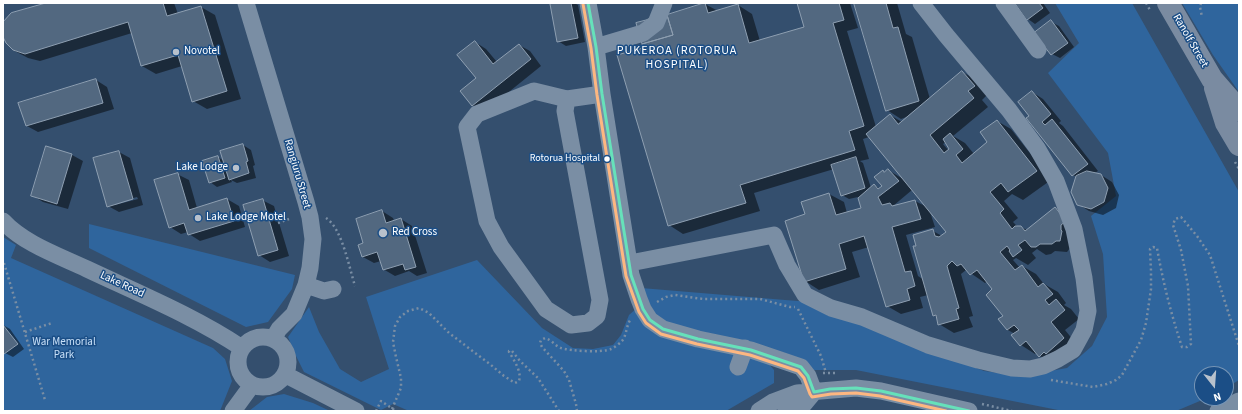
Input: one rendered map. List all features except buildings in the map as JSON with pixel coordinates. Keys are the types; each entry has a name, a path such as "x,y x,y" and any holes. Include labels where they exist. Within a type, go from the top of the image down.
{"main road":[{"name":"Ranolf Street","path":"1168,3 1212,79 1239,110"},
{"name":"Ranolf Street","path":"1212,79 1226,122 1239,145"}],"street":[{"name":"Rangiuru Street","path":"246,3 310,217 312,239 312,254 306,285 294,314 279,329 273,339"},
{"path":"588,3 631,275 642,308 650,320 663,329 698,339 745,348 801,367 808,376 814,392"},
{"path":"597,54 643,33 656,23 664,3"},
{"path":"630,263 774,235 787,265 805,295 831,308 862,317 928,345 978,360 1012,368 1030,369 1043,366 1073,350 1084,330 1088,311 1084,278 1074,229 1056,181 1037,148 1013,115 921,3"},
{"path":"1004,3 1038,50"},
{"path":"567,99 565,111 600,300 597,316 588,323 571,325 546,309 501,247 487,221 467,127 477,114 534,91 567,99 602,94"},
{"name":"Lake Road","path":"3,221 24,238 59,257 184,314 210,327 242,348"},
{"path":"306,285 324,291 333,289"},
{"path":"264,337 279,342 284,347 289,361 286,375 281,381 274,385 259,388 252,385 245,380 240,373 238,364 242,348 248,342 256,338 264,337"},
{"path":"738,367 745,348"},
{"path":"286,375 356,411"},
{"path":"233,411 252,385"},
{"path":"758,411 773,402 797,393 856,388 881,391 969,411"},
{"path":"786,411 804,404 814,392"},
{"path":"1218,411 1239,401"}],"path":[{"path":"1201,3 1200,7 1202,17"},
{"path":"323,217 335,226 340,236 355,286"},
{"path":"1047,380 1093,387 1112,382 1122,375 1141,340 1146,323 1151,289 1150,249 1153,247 1157,248 1172,318 1182,347 1187,347 1191,344 1188,286 1182,250 1173,225 1175,219 1181,217 1210,255 1239,346"},
{"path":"278,223 289,219"},
{"path":"4,263 45,400"},
{"path":"577,411 569,380 564,371 542,347 540,343 541,340 546,338 559,347 573,350 600,351 612,349 621,342 625,335 629,321 637,312 642,308 675,296 703,299 760,299 790,307 802,305"},
{"path":"797,307 820,356 826,373"},
{"path":"392,409 401,388 393,342 395,326 400,317 408,310 419,308 429,313 449,333 515,383 519,381 520,376 509,352 512,351 538,378 559,411"},
{"path":"25,332 52,323"},
{"path":"377,410 381,401 396,411"}],"green space":[{"path":"1055,3 1132,3 1239,192 1239,380 1234,383 1234,366 1194,366 1194,403 1176,411 1063,411 856,370 803,370 660,323 641,288 811,302 984,371 1021,376 1067,368 1092,346 1107,317 1103,254 1091,216 1116,196 1108,153 1048,73 1079,43"},
{"path":"1182,3 1239,3 1239,92 1213,55"},
{"path":"89,224 295,275 292,289 268,322 246,327 89,248"},
{"name":"War Memorial Park","path":"3,237 16,245 11,258 213,348 225,359 232,381 220,411 3,411"},
{"path":"477,260 542,328 573,348 593,349 613,345 621,335 629,315 638,307 644,323 768,363 774,370 774,383 726,411 409,411 393,404 381,410 304,372 288,337 309,307 319,332 340,369 361,382 389,369 366,297"},
{"path":"284,394 313,403 330,411 249,411 267,397"}],"transit line":[{"path":"588,3 631,275 643,309 650,320 663,329 698,339 751,350 801,367 808,376 814,392 830,389 856,388 881,391 969,411"},
{"path":"583,4 626,276 639,312 646,323 661,334 697,344 750,355 798,371 804,378 812,397 831,394 856,393 880,396 946,411"}],"place":[{"name":"Novotel","path":"176,52"},
{"name":"Rotorua Hospital","path":"607,159"},
{"name":"Lake Lodge","path":"236,168"},
{"name":"Lake Lodge Motel","path":"198,218"},
{"name":"Red Cross","path":"383,233"}],"district":[{"name":"PUKEROA (ROTORUA HOSPITAL)","path":"677,58"}]}
